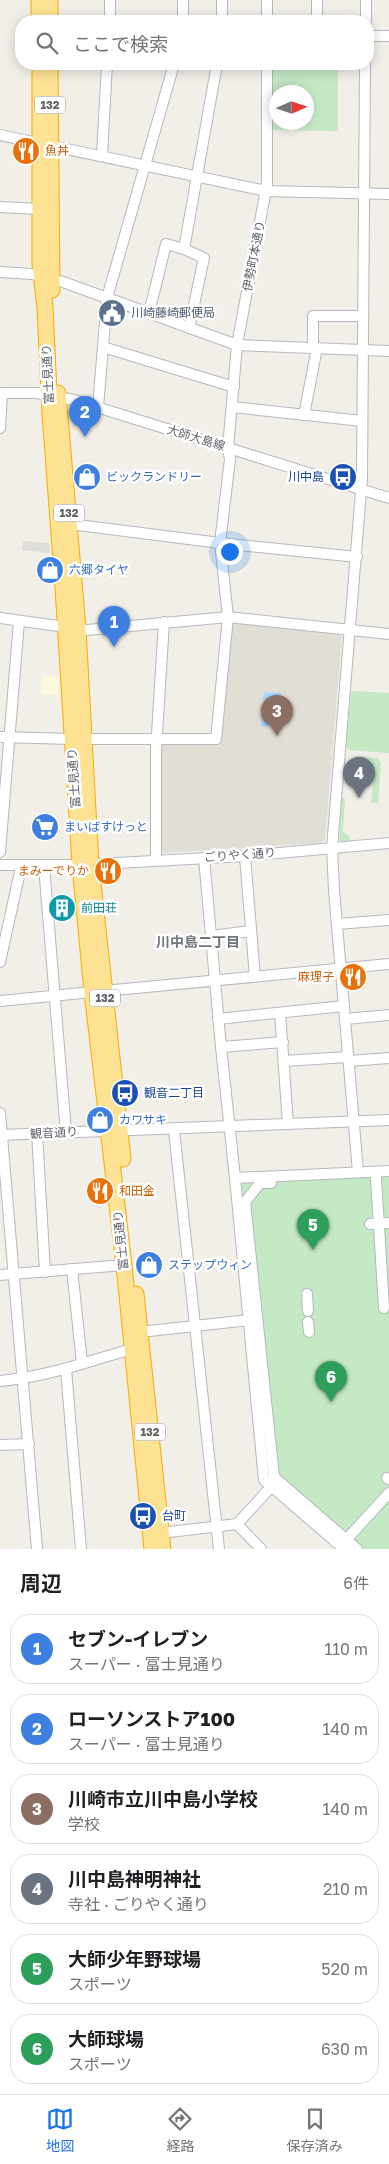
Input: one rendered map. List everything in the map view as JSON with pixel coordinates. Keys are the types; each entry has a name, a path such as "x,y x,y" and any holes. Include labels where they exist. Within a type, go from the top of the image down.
{"highway":[{"path":"39,0 39,15"},
{"path":"50,0 50,15"},
{"name":"富士見通り","path":"40,70 45,144 46,277"},
{"name":"富士見通り","path":"50,70 39,209 46,277 72,629 86,865 98,992 140,1332 163,1549"},
{"name":"富士見通り","path":"54,396 70,524 72,629"},
{"name":"富士見通り","path":"114,1131 131,1349 152,1549"}],"street":[{"path":"110,0 110,15"},
{"path":"183,0 183,15"},
{"path":"222,0 222,15"},
{"path":"267,0 267,15"},
{"path":"317,0 317,15"},
{"path":"366,0 366,15"},
{"path":"374,36 389,36"},
{"path":"102,156 107,70"},
{"path":"98,407 107,298 172,70"},
{"path":"184,249 216,70"},
{"name":"伊勢町本通り","path":"157,740 216,739 228,617 220,543 230,459 228,448 237,345 266,190 268,70"},
{"path":"358,1172 340,969 332,848 361,494 365,70"},
{"path":"0,135 266,190 389,194"},
{"path":"0,207 39,209"},
{"path":"149,313 166,244 184,249 204,258 190,328"},
{"path":"0,272 46,277 237,345 389,351"},
{"path":"304,415 315,348 313,316 363,316"},
{"path":"103,347 234,386"},
{"path":"0,428 1,393"},
{"name":"大師大島線","path":"1,393 54,396 98,407 228,448 361,494 389,498"},
{"path":"232,407 362,421"},
{"path":"70,524 220,543 357,557"},
{"path":"0,618 72,629 228,617 389,634"},
{"path":"0,852 5,737 19,621"},
{"path":"156,860 157,740 164,622"},
{"path":"5,737 157,740"},
{"name":"ごりやく通り","path":"0,865 21,867 86,865 245,856 389,843"},
{"path":"245,856 256,977"},
{"path":"204,858 218,1019 264,1480 342,1546 357,1549"},
{"path":"44,866 66,1132"},
{"path":"0,962 21,867"},
{"path":"337,924 389,920"},
{"path":"211,936 251,931"},
{"path":"0,1001 389,964"},
{"path":"218,1019 344,1006"},
{"path":"280,1013 288,1124"},
{"path":"345,1019 389,1015"},
{"path":"221,1047 282,1042"},
{"path":"284,1061 389,1058"},
{"path":"0,1113 37,1549"},
{"name":"観音通り","path":"1,1135 174,1130 389,1120"},
{"path":"174,1130 219,1549"},
{"path":"37,1133 45,1272"},
{"path":"235,1178 389,1171"},
{"path":"342,1546 274,1477 245,1202 260,1183 389,1177"},
{"path":"376,1178 380,1223 377,1268 384,1308"},
{"path":"0,1275 124,1265"},
{"path":"72,1269 82,1363"},
{"path":"307,1294 308,1311"},
{"path":"0,1381 23,1379 66,1369 131,1349 140,1332 249,1320"},
{"path":"66,1369 81,1549"},
{"path":"0,1445 29,1444"},
{"path":"161,1533 237,1524 271,1487"},
{"path":"342,1546 389,1493"},
{"path":"237,1524 261,1549"}],"shaded area":[{"path":"23,541 49,543 50,553 22,550"},
{"path":"235,622 339,634 342,637 325,840 322,843 164,853 161,851 160,747 164,743 219,743 233,624"},
{"path":"42,676 59,677 59,695 41,695"}],"green space":[{"path":"273,70 338,70 338,131 273,130 314,130 314,85 273,85"},
{"path":"354,691 389,693 389,753 349,750 346,746 351,693"},
{"path":"357,756 377,758 381,763 378,803 371,803 375,768 372,765 357,762"},
{"path":"342,798 345,798 343,832 350,837 350,841 341,841 339,839"},
{"path":"389,1174 389,1549 350,1549 270,1479 240,1183 242,1181"}],"water":[{"path":"264,692 281,693 279,727 261,726"}],"place":[{"name":"魚丼","path":"26,151"},
{"name":"川崎藤崎郵便局","path":"112,313"},
{"name":"ローソンストア100","path":"85,437"},
{"name":"ビックランドリー","path":"87,477"},
{"name":"川中島","path":"343,477"},
{"name":"六郷タイヤ","path":"50,570"},
{"name":"セブン-イレブン","path":"114,647"},
{"name":"川崎市立川中島小学校","path":"277,736"},
{"name":"川中島神明神社","path":"359,798"},
{"name":"まいばすけっと","path":"45,827"},
{"name":"まみーでりか","path":"108,871"},
{"name":"前田荘","path":"62,908"},
{"name":"麻理子","path":"353,977"},
{"name":"観音二丁目","path":"125,1093"},
{"name":"カワサキ","path":"100,1120"},
{"name":"和田金","path":"100,1191"},
{"name":"大師少年野球場","path":"313,1250"},
{"name":"ステップウィン","path":"149,1265"},
{"name":"大師球場","path":"331,1402"},
{"name":"台町","path":"143,1516"}],"district":[{"name":"川中島二丁目","path":"198,942"}]}
